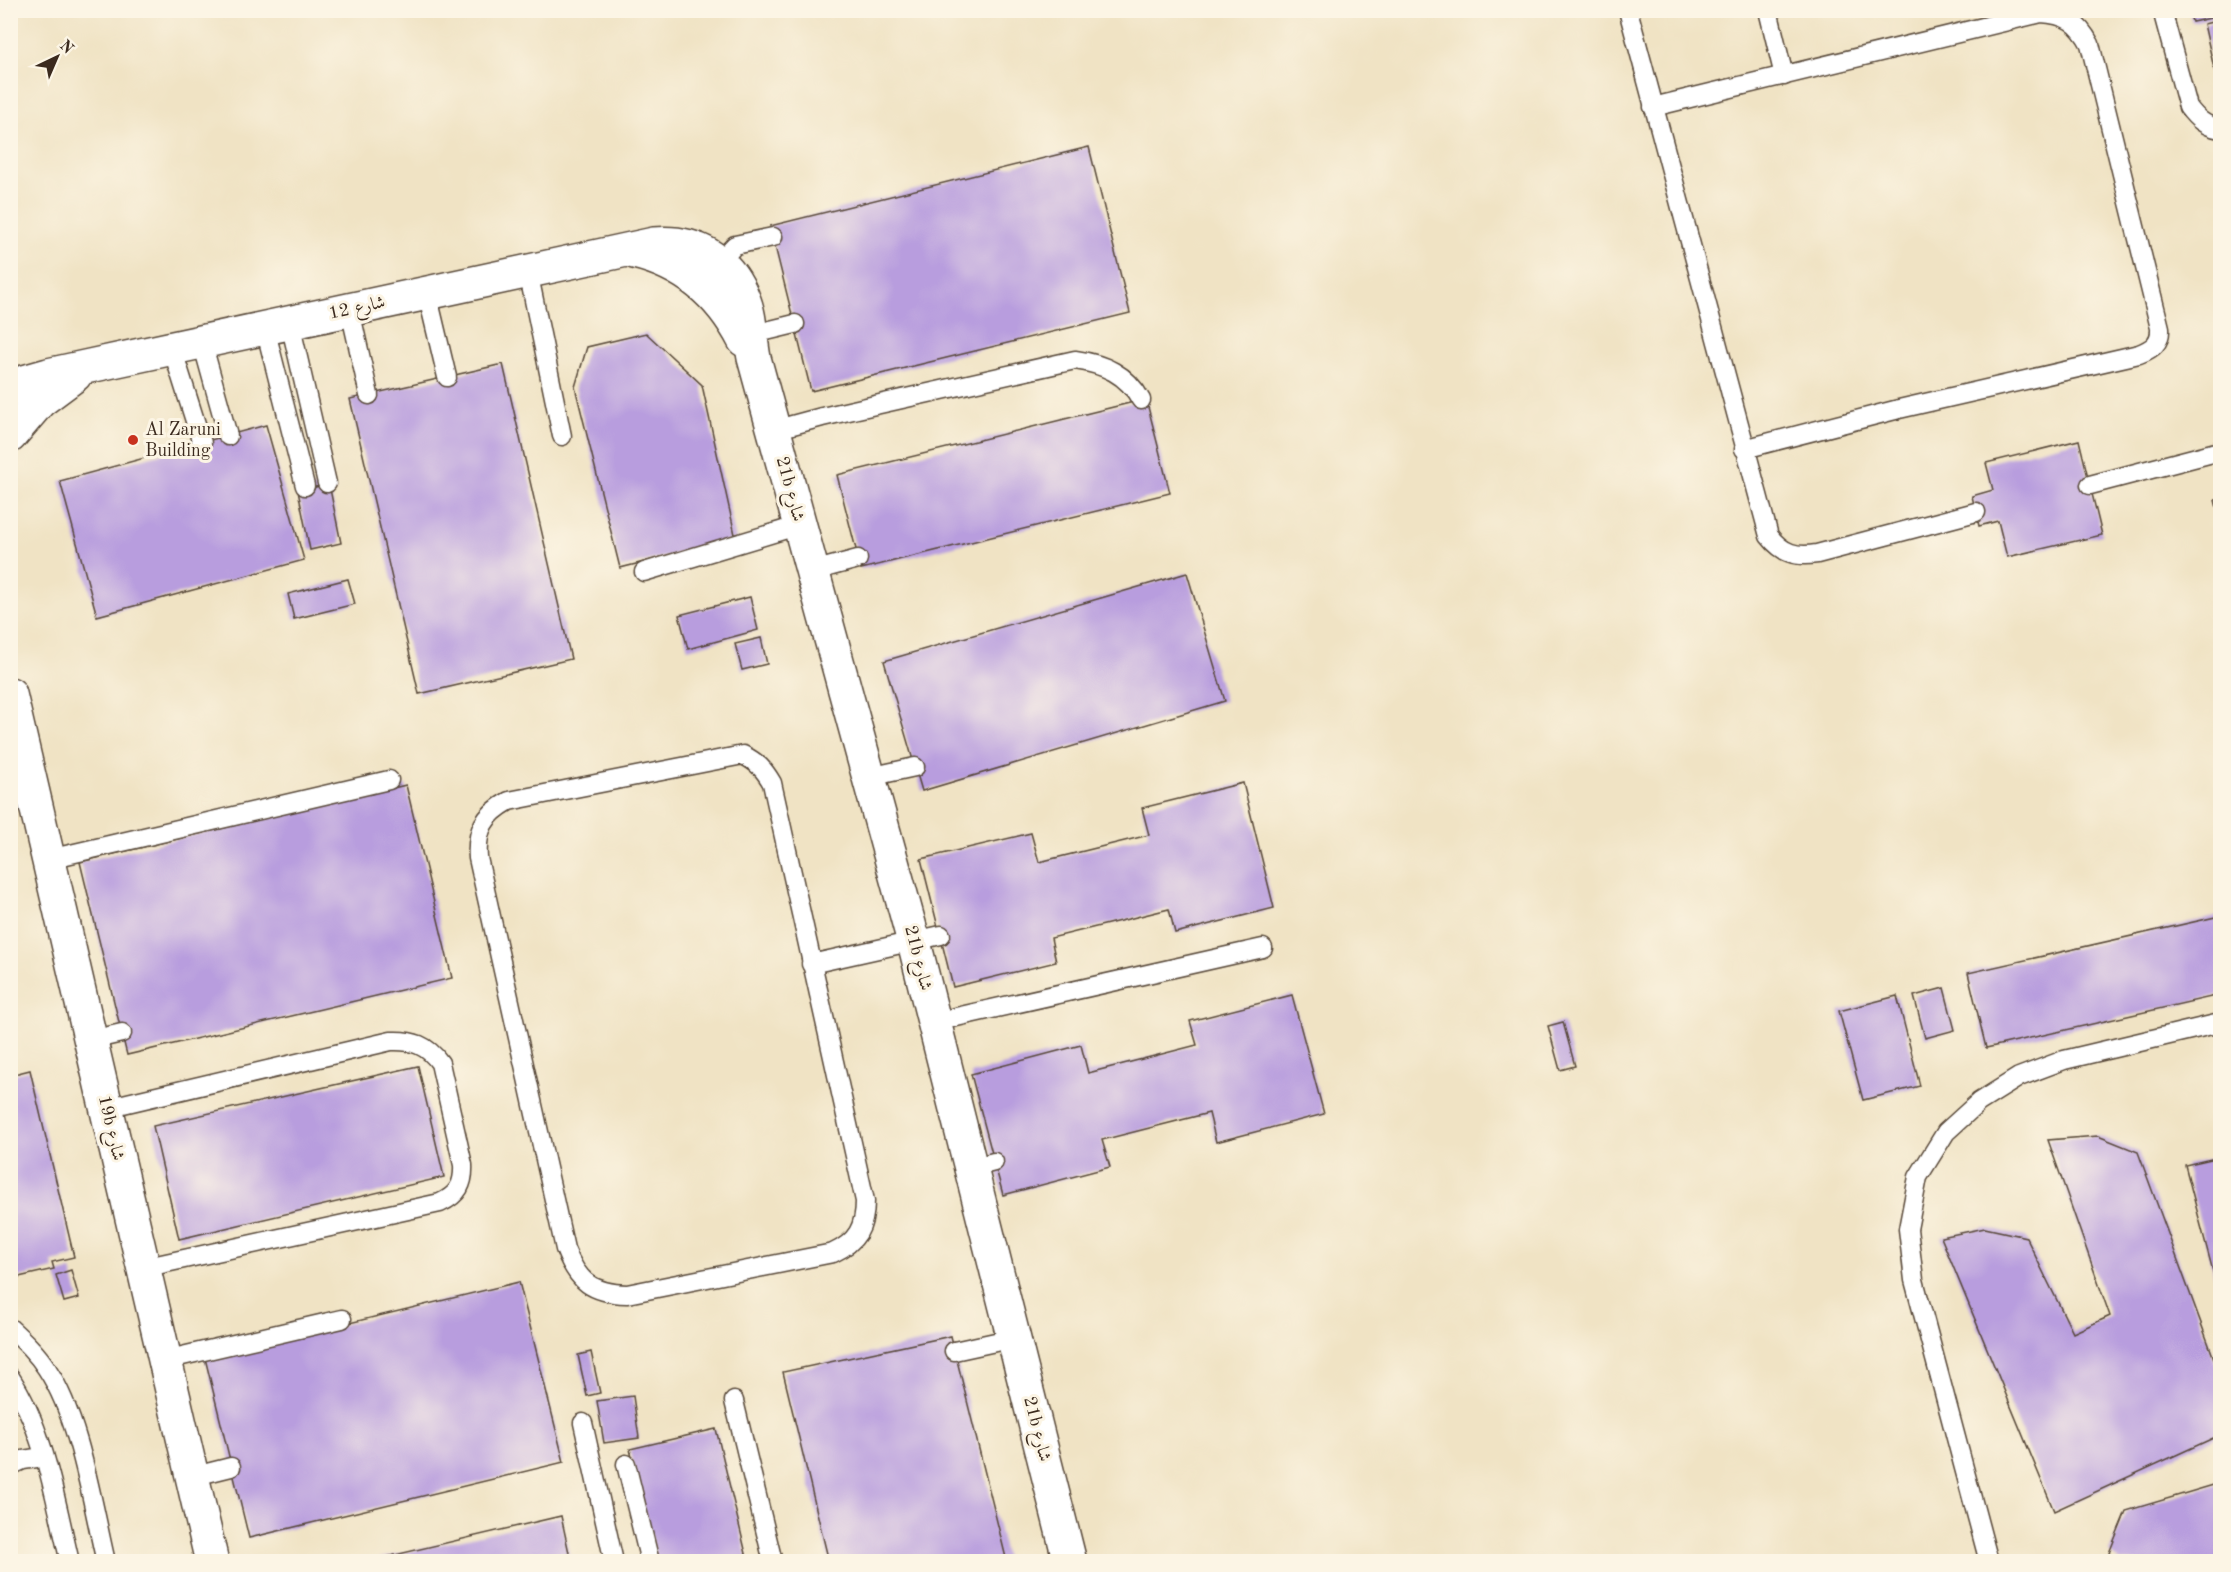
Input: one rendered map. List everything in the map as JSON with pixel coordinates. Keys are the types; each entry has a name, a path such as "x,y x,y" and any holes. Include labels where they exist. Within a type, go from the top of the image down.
{"street":[{"name":"21b شارع","path":"630,250 676,242 699,249 719,262 734,280 743,297 752,346 774,430 869,777 927,939 934,1022 983,1165 1014,1338 1070,1562"},
{"name":"21b شارع","path":"630,250 675,265 696,278 729,313 752,346"},
{"name":"شارع 12","path":"84,370 278,325 630,250"},
{"path":"10,389 20,383 48,375 84,370"},
{"path":"10,436 40,401 84,370"},
{"name":"19b شارع","path":"10,694 49,859 106,1037 106,1108 212,1562"}],"lane":[{"path":"1628,10 1769,536 1785,552 1796,556 1817,554 1976,512"},
{"path":"1768,10 1784,76"},
{"path":"2162,10 2187,107 2210,127 2220,129"},
{"path":"1653,107 2041,13 2057,13 2072,20 2083,30 2090,44 2161,336 2156,345 2139,354 1899,409 1744,449"},
{"path":"719,262 735,245 773,237"},
{"path":"528,271 562,436"},
{"path":"427,293 447,377"},
{"path":"350,310 369,395"},
{"path":"752,346 795,324"},
{"path":"278,325 327,483"},
{"path":"278,325 305,486"},
{"path":"187,345 228,436"},
{"path":"187,345 202,443"},
{"path":"774,430 1075,360 1100,363 1122,375 1141,400"},
{"path":"2090,485 2220,451"},
{"path":"644,572 800,525"},
{"path":"813,571 858,560"},
{"path":"742,755 760,766 771,783 811,964 865,1201 865,1218 859,1233 848,1246 833,1253 627,1294 606,1293 588,1284 573,1269 566,1249 478,858 477,840 482,824 494,810 509,801 742,755"},
{"path":"869,777 915,767"},
{"path":"49,859 389,780"},
{"path":"811,964 927,939"},
{"path":"934,1022 1263,948"},
{"path":"1989,1562 1914,1280 1908,1229 1918,1177 1946,1132 1978,1102 2019,1077 2064,1060 2220,1023"},
{"path":"106,1108 391,1041 420,1044 433,1053 440,1063 463,1165 464,1178 452,1198 440,1203 143,1268"},
{"path":"165,1360 342,1319"},
{"path":"10,1328 28,1345 47,1369 62,1396 73,1426 106,1562"},
{"path":"954,1351 1014,1338"},
{"path":"10,1377 23,1397 35,1427 70,1562"},
{"path":"734,1401 773,1562"},
{"path":"583,1423 614,1562"},
{"path":"10,1466 24,1460 43,1457"},
{"path":"626,1464 650,1562"},
{"path":"191,1477 231,1467"}],"building":[{"path":"2189,10 2220,10 2220,16 2192,22"},
{"path":"2220,20 2220,95 2204,24"},
{"path":"1089,147 1130,313 811,391 770,226"},
{"path":"646,333 702,385 736,539 620,568 575,387 587,347"},
{"path":"503,364 571,659 419,694 350,399"},
{"path":"1146,399 1170,493 861,569 837,475"},
{"path":"266,425 304,560 97,616 60,481"},
{"path":"2079,440 2102,535 2007,557 1998,521 1979,526 1972,496 1993,490 1986,463"},
{"path":"329,484 341,543 310,550 298,491"},
{"path":"2220,499 2220,519 2215,500"},
{"path":"1187,573 1225,701 922,791 884,661"},
{"path":"348,579 355,604 294,619 288,594"},
{"path":"750,597 758,630 688,649 679,615"},
{"path":"761,638 767,664 742,670 735,644"},
{"path":"1243,783 1274,908 1175,933 1169,909 1051,938 1056,962 953,987 921,859 1031,833 1039,862 1149,835 1142,808"},
{"path":"406,785 452,978 127,1055 80,862"},
{"path":"2220,916 2220,995 1986,1048 1968,973"},
{"path":"1944,988 1955,1030 1925,1038 1914,996"},
{"path":"1292,995 1324,1114 1216,1142 1209,1113 1102,1140 1110,1167 1003,1195 971,1074 1081,1045 1088,1073 1197,1045 1190,1021"},
{"path":"1897,996 1920,1086 1863,1100 1839,1011"},
{"path":"1563,1022 1575,1066 1560,1070 1548,1026"},
{"path":"418,1066 444,1177 179,1239 153,1126"},
{"path":"30,1070 74,1257 52,1262 54,1269 10,1279 10,1075"},
{"path":"2098,1136 2138,1152 2220,1375 2220,1435 2054,1511 1941,1237 1985,1228 2026,1237 2073,1333 2110,1316 2048,1140"},
{"path":"2220,1157 2220,1298 2185,1165"},
{"path":"71,1270 79,1298 64,1302 56,1275"},
{"path":"519,1282 564,1462 249,1538 205,1358"},
{"path":"951,1336 1007,1562 829,1562 783,1372"},
{"path":"591,1352 600,1393 587,1396 578,1355"},
{"path":"633,1396 639,1438 604,1443 597,1401"},
{"path":"716,1429 748,1562 657,1562 630,1449"},
{"path":"2220,1483 2220,1562 2119,1562 2109,1553 2126,1511"},
{"path":"561,1516 571,1562 369,1562 369,1561"},
{"path":"1420,1556 1421,1562 1401,1562 1401,1561"}],"place":[{"name":"Al Zaruni Building","path":"133,440"}]}
